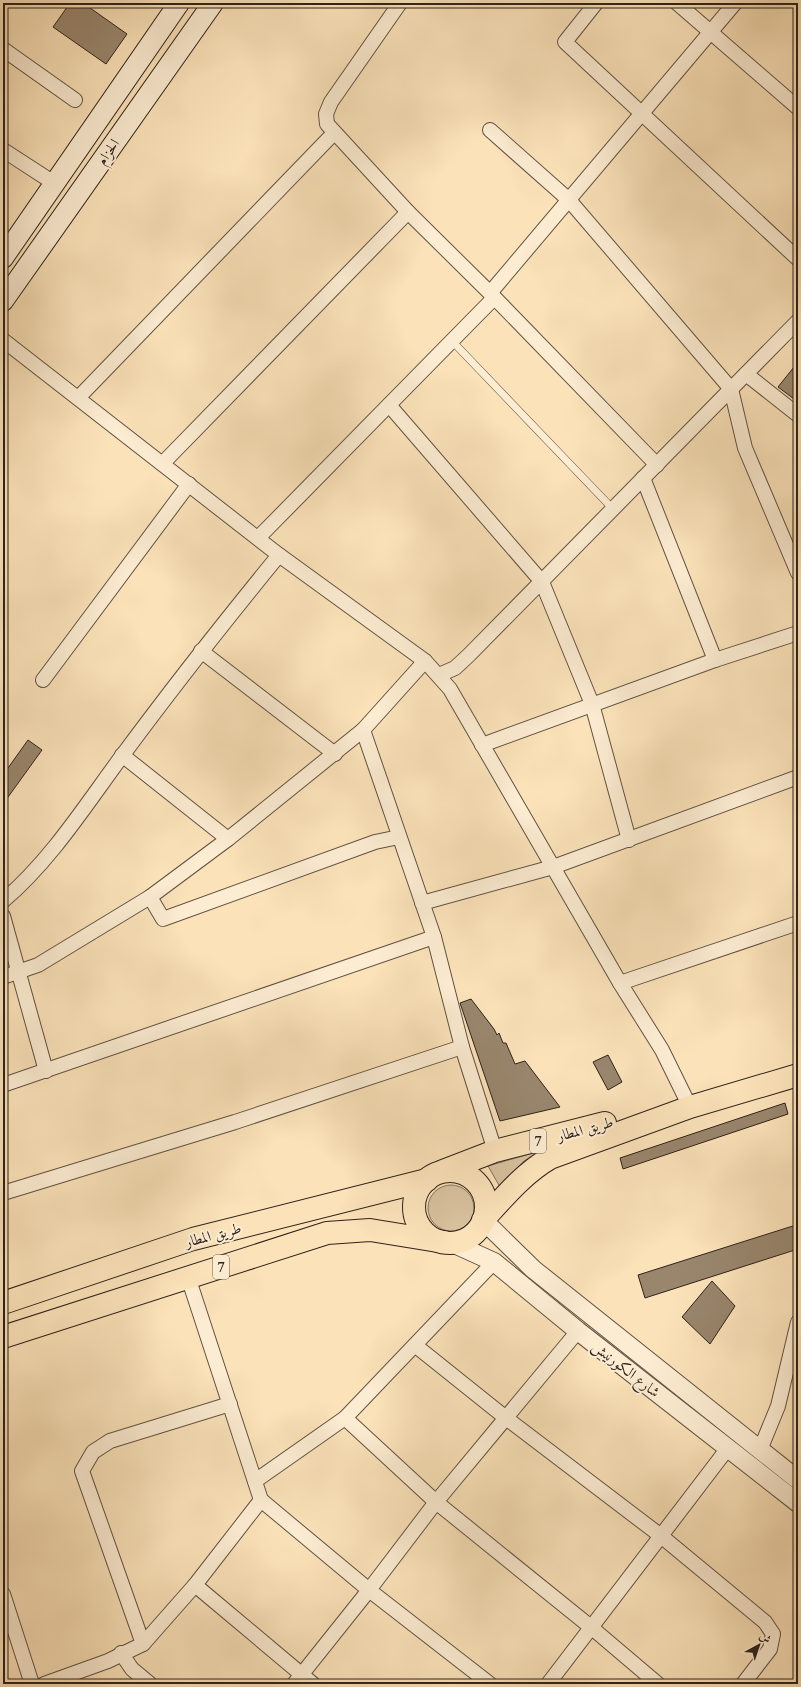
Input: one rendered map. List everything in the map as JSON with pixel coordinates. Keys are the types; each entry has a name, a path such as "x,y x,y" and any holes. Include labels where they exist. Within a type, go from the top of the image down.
{"highway":[{"name":"طريق المطار","path":"483,1220 521,1179 541,1163 550,1158 690,1107 798,1075"},
{"name":"طريق المطار","path":"3,1303 193,1239 431,1177 495,1151 558,1137 623,1118 632,1118 642,1124"},
{"path":"445,1172 456,1172 466,1175 481,1189 485,1199 483,1220 478,1229 470,1236 460,1241 447,1242 434,1238 425,1232 416,1219 414,1208 420,1188 431,1177 445,1172"},
{"name":"7","path":"3,1337 188,1277 328,1234 370,1230 447,1242"}],"main road":[{"name":"الحزام","path":"3,258 179,3"},
{"name":"الحزام","path":"3,301 213,3"}],"street":[{"path":"400,3 331,102 326,114 326,124 408,212 492,295 657,465"},
{"path":"596,3 565,42 642,112 798,259"},
{"path":"676,3 798,108"},
{"path":"258,538 452,341 492,295 568,200 735,3"},
{"path":"3,49 75,100"},
{"path":"490,130 568,200 731,390 745,448 798,573"},
{"path":"79,397 334,133"},
{"path":"3,150 54,183"},
{"path":"163,464 408,212"},
{"path":"439,675 455,668 542,582 798,321"},
{"path":"3,340 79,397 279,555 425,661 439,675 450,688 482,746 620,983 665,1055 690,1107"},
{"path":"746,374 798,415"},
{"path":"389,405 542,582 592,704 629,840"},
{"path":"643,478 715,660"},
{"path":"43,680 190,484"},
{"path":"3,901 22,884 54,848 201,651 279,555"},
{"path":"482,746 592,704 715,660 798,633"},
{"path":"201,651 335,754"},
{"path":"3,977 38,965 150,898 228,839 363,730 425,661"},
{"path":"363,730 434,937 462,1047 495,1151"},
{"path":"122,755 228,839"},
{"path":"422,903 553,867 798,777"},
{"path":"150,898 163,919 375,842 399,837"},
{"path":"3,916 46,1071"},
{"path":"620,983 798,922"},
{"path":"3,1085 434,937"},
{"path":"3,1193 235,1122 462,1047"},
{"name":"شارع الكورنيش","path":"483,1220 533,1269 798,1480"},
{"name":"شارع الكورنيش","path":"447,1242 494,1262 578,1331 798,1503"},
{"path":"255,1481 345,1418 416,1346 494,1262"},
{"path":"188,1277 261,1500 369,1590 490,1684"},
{"path":"760,1450 778,1406 797,1326"},
{"path":"298,1679 369,1590 436,1502 578,1331"},
{"path":"416,1346 506,1418 661,1536 765,1622 773,1634 770,1649 743,1684"},
{"path":"143,1644 82,1471 92,1452 110,1441 230,1404"},
{"path":"345,1418 436,1502 592,1628 658,1684"},
{"path":"548,1684 728,1448"},
{"path":"44,1684 108,1661 121,1653 143,1644 195,1585 261,1500"},
{"path":"195,1585 298,1679 313,1684"},
{"path":"3,1594 32,1684"},
{"path":"121,1653 132,1669 150,1684"}],"lane":[{"path":"452,341 613,509"}],"shaded area":[{"path":"543,1150 524,1161 500,1187 488,1166"},
{"path":"447,1185 455,1185 464,1189 470,1195 474,1208 470,1221 464,1227 455,1231 447,1231 438,1227 432,1221 428,1212 428,1204 432,1195 438,1189"}],"building":[{"path":"70,3 83,3 127,34 106,64 53,27"},
{"path":"798,362 798,402 778,387"},
{"path":"28,740 42,750 3,804 3,775"},
{"path":"471,999 497,1035 499,1033 503,1043 506,1043 515,1064 525,1061 560,1107 500,1121 460,1003"},
{"path":"608,1055 622,1082 608,1090 593,1062"},
{"path":"785,1103 788,1114 623,1169 620,1158"},
{"path":"796,1225 798,1231 798,1249 645,1298 638,1275"},
{"path":"712,1281 735,1306 710,1344 682,1317"}]}
